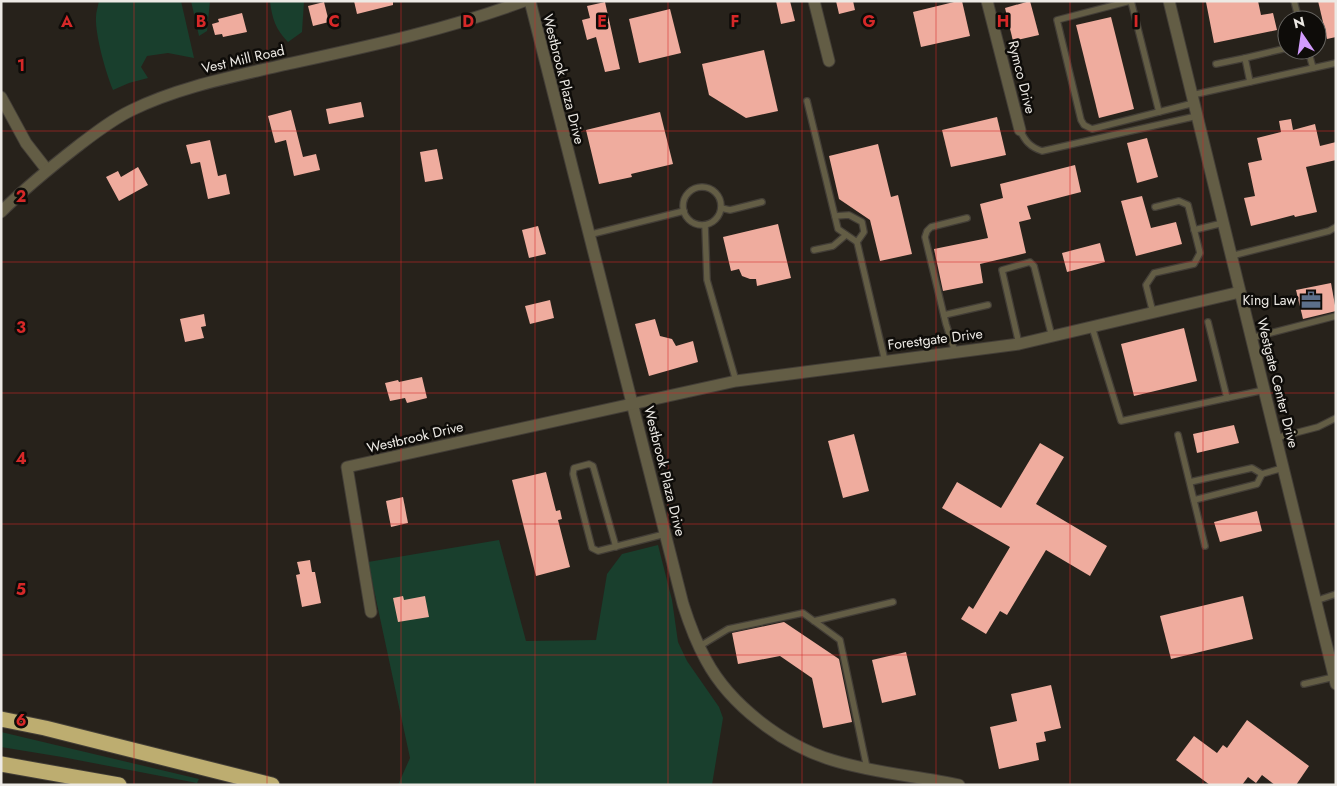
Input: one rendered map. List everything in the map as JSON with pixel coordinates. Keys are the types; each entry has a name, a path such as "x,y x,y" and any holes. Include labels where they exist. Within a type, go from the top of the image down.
{"highway":[{"path":"1,713 45,728"},
{"path":"1,719 45,728 272,785"},
{"path":"1,764 119,785"}],"street":[{"name":"Vest Mill Road","path":"1,212 47,170 98,132 130,111 162,96 205,83 433,31 524,1"},
{"name":"Westbrook Plaza Drive","path":"530,1 685,612 690,628 706,661 729,692 753,716 799,747 832,760 960,785"},
{"path":"814,1 829,61"},
{"name":"Rymco Drive","path":"988,1 1020,130"},
{"name":"Westgate Center Drive","path":"1169,1 1335,680"},
{"path":"1,97 26,143 47,170"},
{"name":"Forestgate Drive","path":"632,403 736,381 1019,344 1240,292"},
{"name":"Westbrook Drive","path":"371,612 347,467 632,403"}],"lane":[{"path":"1159,112 1131,1 1057,20 1081,120 1084,125 1092,128 1159,112 1193,99 1250,82 1336,63"},
{"path":"1216,64 1277,50"},
{"path":"1245,58 1250,82"},
{"path":"1311,60 1313,68"},
{"path":"807,101 838,229 857,242 885,361"},
{"path":"1020,130 1029,144 1035,149 1042,151 1197,116"},
{"path":"706,188 716,193 720,198 721,208 719,216 714,221 696,224 691,221 684,210 685,198 694,189 706,188"},
{"path":"1154,312 1146,285 1154,273 1194,264 1200,253 1188,205 1179,201 1155,207"},
{"path":"721,208 730,210 762,202"},
{"path":"588,235 684,210"},
{"path":"835,216 850,215 862,222 864,232 857,242"},
{"path":"955,352 925,237 927,230 931,227 967,218"},
{"path":"1194,230 1223,223"},
{"path":"705,224 707,280 736,381"},
{"path":"1231,256 1329,231 1336,227"},
{"path":"814,250 833,246 846,235"},
{"path":"1019,344 1002,270 1030,262 1034,266 1052,336"},
{"path":"944,315 988,305"},
{"path":"1251,338 1336,316"},
{"path":"1208,322 1227,398"},
{"path":"1092,327 1122,421 1264,390"},
{"path":"1276,438 1318,427 1336,418"},
{"path":"1178,435 1206,546"},
{"path":"616,547 593,466 589,464 574,468 573,474 592,548 598,552 665,534"},
{"path":"1190,482 1252,468 1262,474 1283,468"},
{"path":"1194,500 1257,484 1262,474"},
{"path":"1315,601 1336,594"},
{"path":"814,621 894,602"},
{"path":"700,646 728,629 803,613 814,621 840,640 867,768"},
{"path":"1304,684 1335,680"}],"green space":[{"path":"99,1 181,1 194,58 168,53 147,56 141,67 148,78 113,90 104,64 97,34 96,15"},
{"path":"191,1 210,1 207,31 199,36"},
{"path":"270,1 304,1 302,32 288,42 275,24"},
{"path":"499,540 526,641 596,640 607,574 622,554 658,545 672,600 678,642 687,661 719,707 723,718 712,785 398,785 410,758 368,562"},
{"path":"1,732 199,779 197,783 1,747"}],"building":[{"path":"354,1 393,1 393,5 357,14"},
{"path":"776,1 790,1 795,21 781,24"},
{"path":"836,1 853,1 855,10 839,14"},
{"path":"962,1 970,36 921,47 913,12"},
{"path":"1030,1 1039,35 1013,41 1005,8"},
{"path":"1258,1 1261,15 1273,13 1277,30 1214,43 1206,2"},
{"path":"1318,1 1336,1 1336,37 1327,39 1327,10 1320,10"},
{"path":"324,2 329,22 313,26 308,6"},
{"path":"605,2 620,69 605,72 596,37 587,40 582,20 590,18 587,6"},
{"path":"670,9 681,53 639,63 629,19"},
{"path":"242,13 247,32 223,37 222,34 215,35 212,24 219,22 218,19"},
{"path":"1111,17 1134,109 1099,118 1076,25"},
{"path":"764,50 778,111 746,118 709,95 702,64"},
{"path":"361,102 364,117 329,124 326,109"},
{"path":"291,110 303,157 316,154 320,170 294,176 286,140 275,143 268,116"},
{"path":"660,112 673,164 631,174 632,177 599,184 586,130"},
{"path":"997,117 1006,155 951,167 942,130"},
{"path":"1291,119 1293,130 1315,124 1320,146 1336,142 1336,160 1306,167 1317,212 1295,217 1294,215 1251,226 1244,198 1255,196 1248,163 1262,160 1257,138 1281,132 1279,121"},
{"path":"1147,138 1158,177 1137,183 1127,143"},
{"path":"210,140 218,176 226,174 230,194 208,199 200,162 191,164 186,145"},
{"path":"878,144 891,197 898,195 912,254 880,261 870,220 839,199 829,156"},
{"path":"437,149 443,179 425,182 420,152"},
{"path":"1075,165 1081,192 1027,206 1031,219 1019,222 1026,253 980,264 983,283 943,291 934,249 988,238 980,204 1003,198 1000,184"},
{"path":"138,167 148,185 119,201 106,177 118,171 121,177"},
{"path":"1142,196 1151,228 1176,222 1182,244 1136,256 1121,201"},
{"path":"778,224 791,278 757,286 756,279 742,276 739,269 731,271 723,237"},
{"path":"538,226 546,254 529,258 522,230"},
{"path":"1100,243 1105,262 1067,272 1062,253"},
{"path":"1331,283 1336,311 1303,319 1296,290"},
{"path":"550,300 554,318 530,324 525,306"},
{"path":"204,314 206,326 201,327 204,338 185,342 180,319"},
{"path":"655,319 660,336 672,339 676,346 693,341 698,362 649,376 635,324"},
{"path":"1184,328 1197,381 1134,396 1121,344"},
{"path":"422,377 427,398 407,403 405,398 390,401 385,383"},
{"path":"1234,425 1239,443 1197,453 1193,434"},
{"path":"854,434 869,491 843,498 828,441"},
{"path":"1040,443 1064,457 1036,504 1107,546 1090,576 1046,550 1007,615 1000,611 986,634 961,619 969,606 973,609 1010,547 942,508 957,482 1001,508"},
{"path":"546,472 556,511 560,510 562,519 558,520 570,567 536,576 512,480"},
{"path":"403,497 408,523 391,527 386,501"},
{"path":"1257,511 1262,531 1220,542 1214,522"},
{"path":"310,560 312,572 315,572 321,603 302,607 296,575 300,574 297,562"},
{"path":"403,596 404,600 425,596 429,617 398,622 393,598"},
{"path":"1243,596 1253,639 1171,659 1160,616"},
{"path":"784,622 839,659 852,722 823,728 812,678 780,656 738,664 732,633"},
{"path":"906,652 916,695 882,703 872,660"},
{"path":"1051,685 1061,728 1044,732 1046,741 1036,743 1039,760 999,769 990,727 1017,721 1011,694"},
{"path":"1247,720 1309,766 1296,785 1275,785 1262,775 1256,783 1248,777 1242,785 1210,785 1176,760 1194,736 1217,753 1223,745 1227,748"}],"place":[{"name":"King Law","path":"1311,300"}]}
